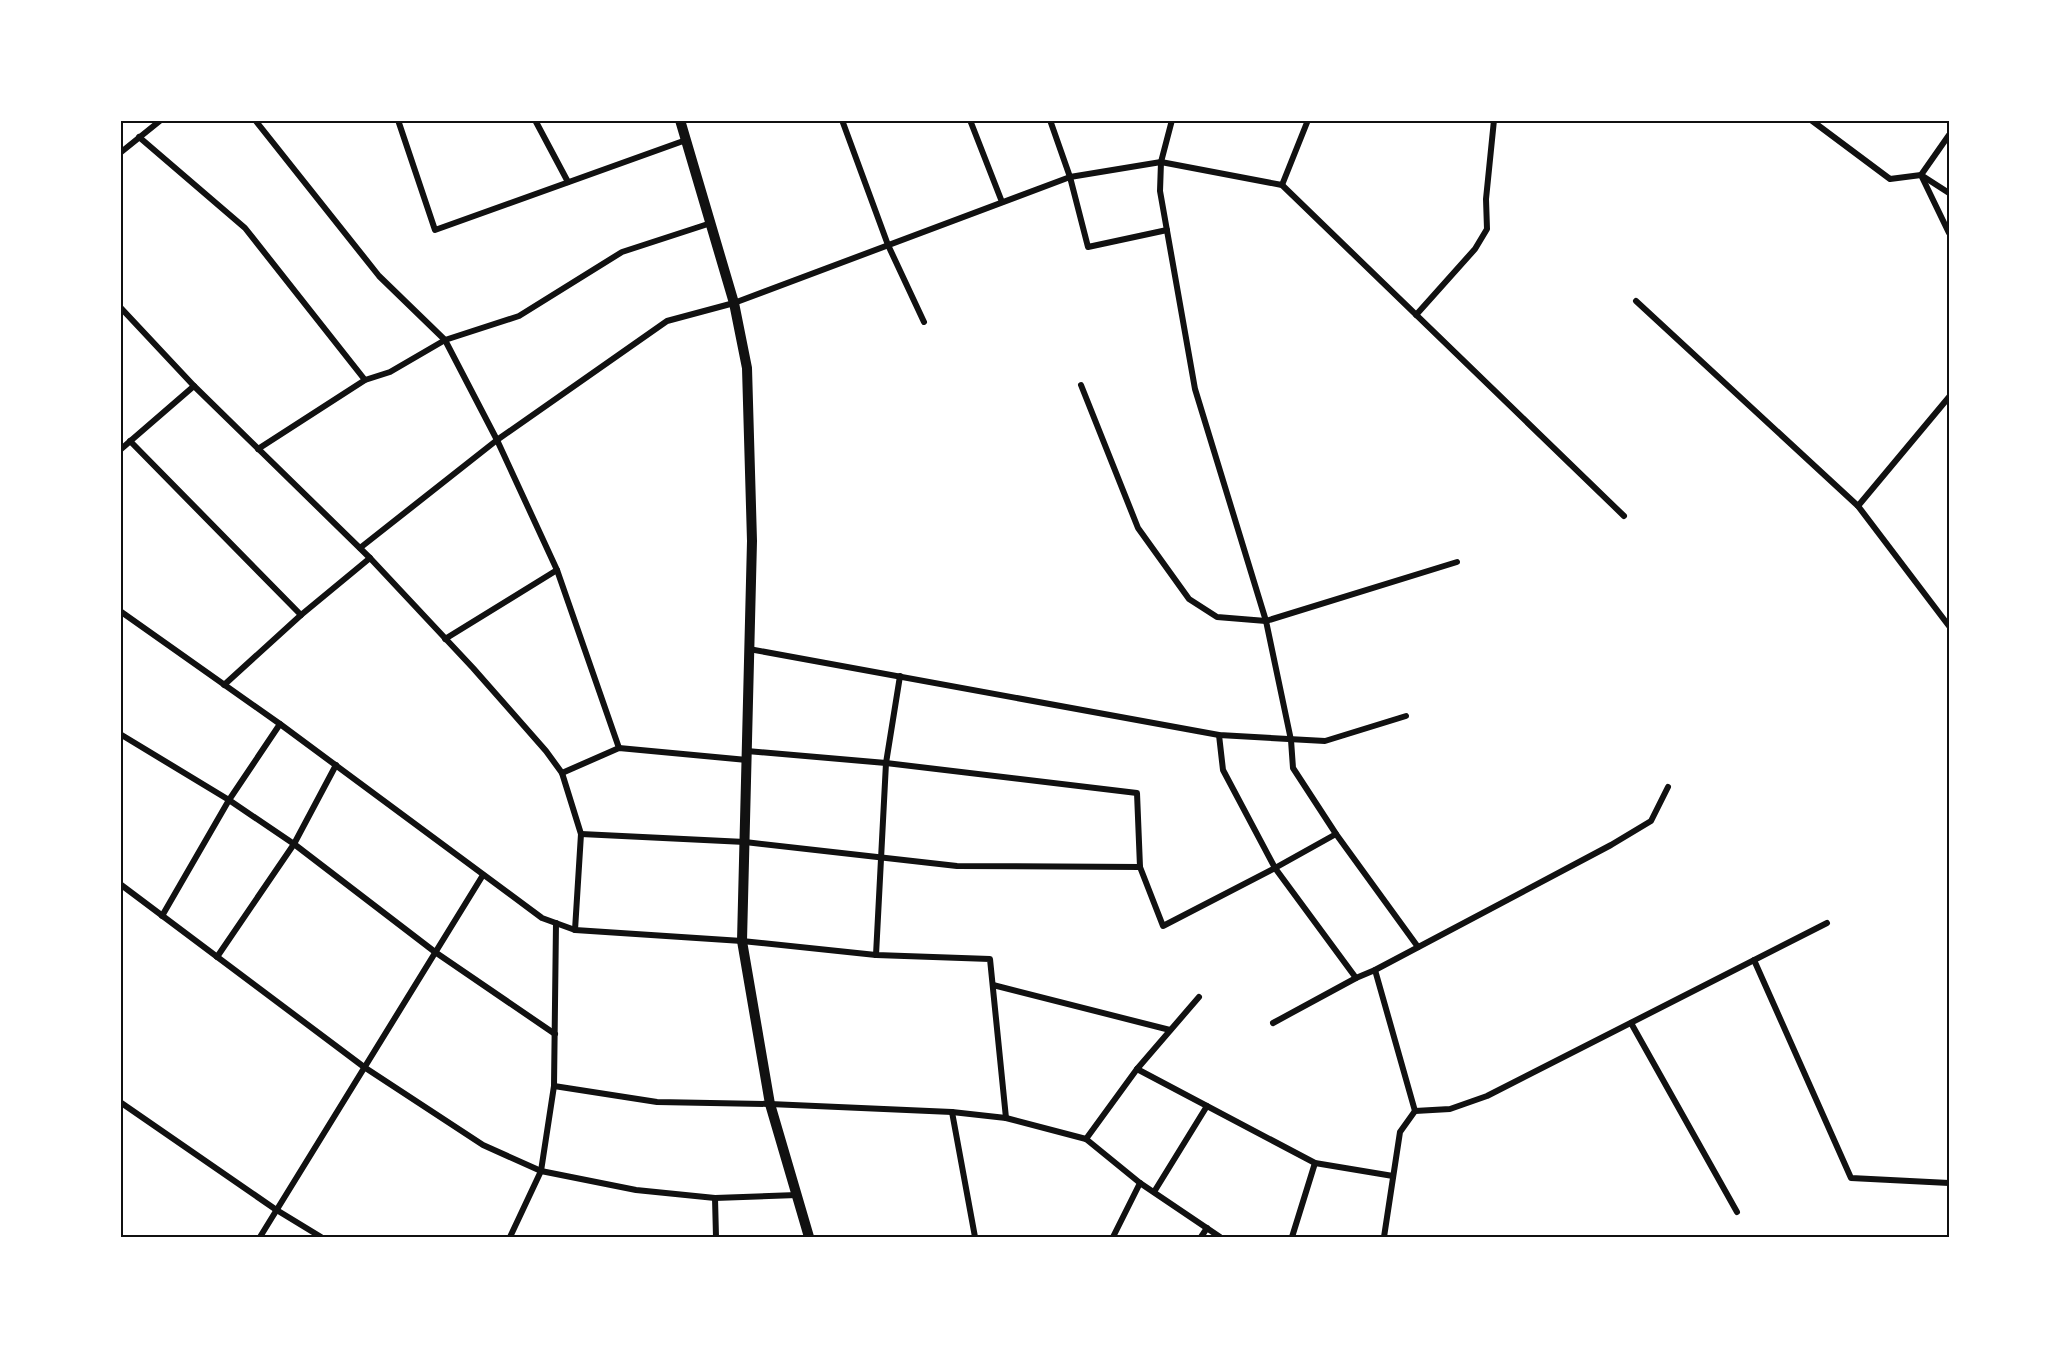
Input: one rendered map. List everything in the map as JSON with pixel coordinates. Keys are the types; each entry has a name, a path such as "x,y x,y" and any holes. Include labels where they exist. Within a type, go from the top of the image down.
{"street":[{"path":"120,153 161,120"},
{"path":"255,120 379,276 445,340 497,440 557,570 619,748"},
{"path":"398,120 435,230 686,141"},
{"path":"535,120 568,182"},
{"path":"680,120 734,303 747,368 752,542 742,941 770,1104 809,1237"},
{"path":"842,120 888,245 924,322"},
{"path":"970,120 1002,202"},
{"path":"1050,120 1070,177 1088,247 1167,230"},
{"path":"1173,120 1161,162 1160,191 1195,389 1266,621 1291,740 1293,768 1336,834 1418,947"},
{"path":"1282,185 1308,120"},
{"path":"1416,315 1475,249 1487,229 1486,199 1494,120"},
{"path":"1811,120 1890,178 1921,175 1949,193"},
{"path":"1921,175 1949,135"},
{"path":"139,137 245,228 365,380"},
{"path":"360,548 497,440 667,321 734,303 1070,177 1161,162 1282,185 1624,516"},
{"path":"1921,175 1949,233"},
{"path":"258,449 365,380 390,372 445,340 519,316 622,252 711,224"},
{"path":"1636,301 1858,506 1949,626"},
{"path":"120,307 194,386 370,558 562,772 581,834 575,930"},
{"path":"1081,385 1138,528 1188,599 1217,616 1266,621 1457,562"},
{"path":"120,450 194,386"},
{"path":"1858,506 1949,398"},
{"path":"130,441 301,615"},
{"path":"224,685 301,615 370,558"},
{"path":"445,639 557,570"},
{"path":"121,616 280,724 542,918 575,930 742,941 876,955 990,959 1006,1118"},
{"path":"749,649 1218,735 1324,741 1406,716"},
{"path":"876,955 886,763 900,676"},
{"path":"162,916 230,800 280,724"},
{"path":"120,734 230,800 294,844 435,952 555,1034"},
{"path":"1218,735 1223,770 1275,868 1356,978"},
{"path":"562,772 619,748 886,763 1137,793 1140,867 1163,926 1336,834"},
{"path":"217,957 294,844 336,765"},
{"path":"1273,1023 1651,821 1668,787"},
{"path":"581,834 745,842 957,866 1140,867"},
{"path":"260,1237 275,1209 483,874"},
{"path":"120,884 364,1067 483,1144 541,1171 636,1190 715,1198 797,1196"},
{"path":"510,1237 541,1171 554,1086 556,923"},
{"path":"1415,1111 1450,1109 1487,1096 1827,923"},
{"path":"1754,960 1851,1178 1949,1183"},
{"path":"1375,970 1415,1111"},
{"path":"993,985 1170,1030"},
{"path":"1086,1139 1137,1069 1199,997"},
{"path":"1631,1023 1737,1212"},
{"path":"1137,1069 1315,1163 1393,1176"},
{"path":"554,1086 657,1102 770,1104 952,1112 1006,1118 1086,1139 1140,1183 1220,1237"},
{"path":"120,1102 275,1209 321,1237"},
{"path":"1154,1192 1207,1106"},
{"path":"1384,1237 1400,1132 1415,1111"},
{"path":"952,1112 975,1237"},
{"path":"1292,1237 1315,1163"},
{"path":"1113,1237 1140,1183"},
{"path":"715,1198 716,1237"},
{"path":"1201,1237 1207,1228"}]}
